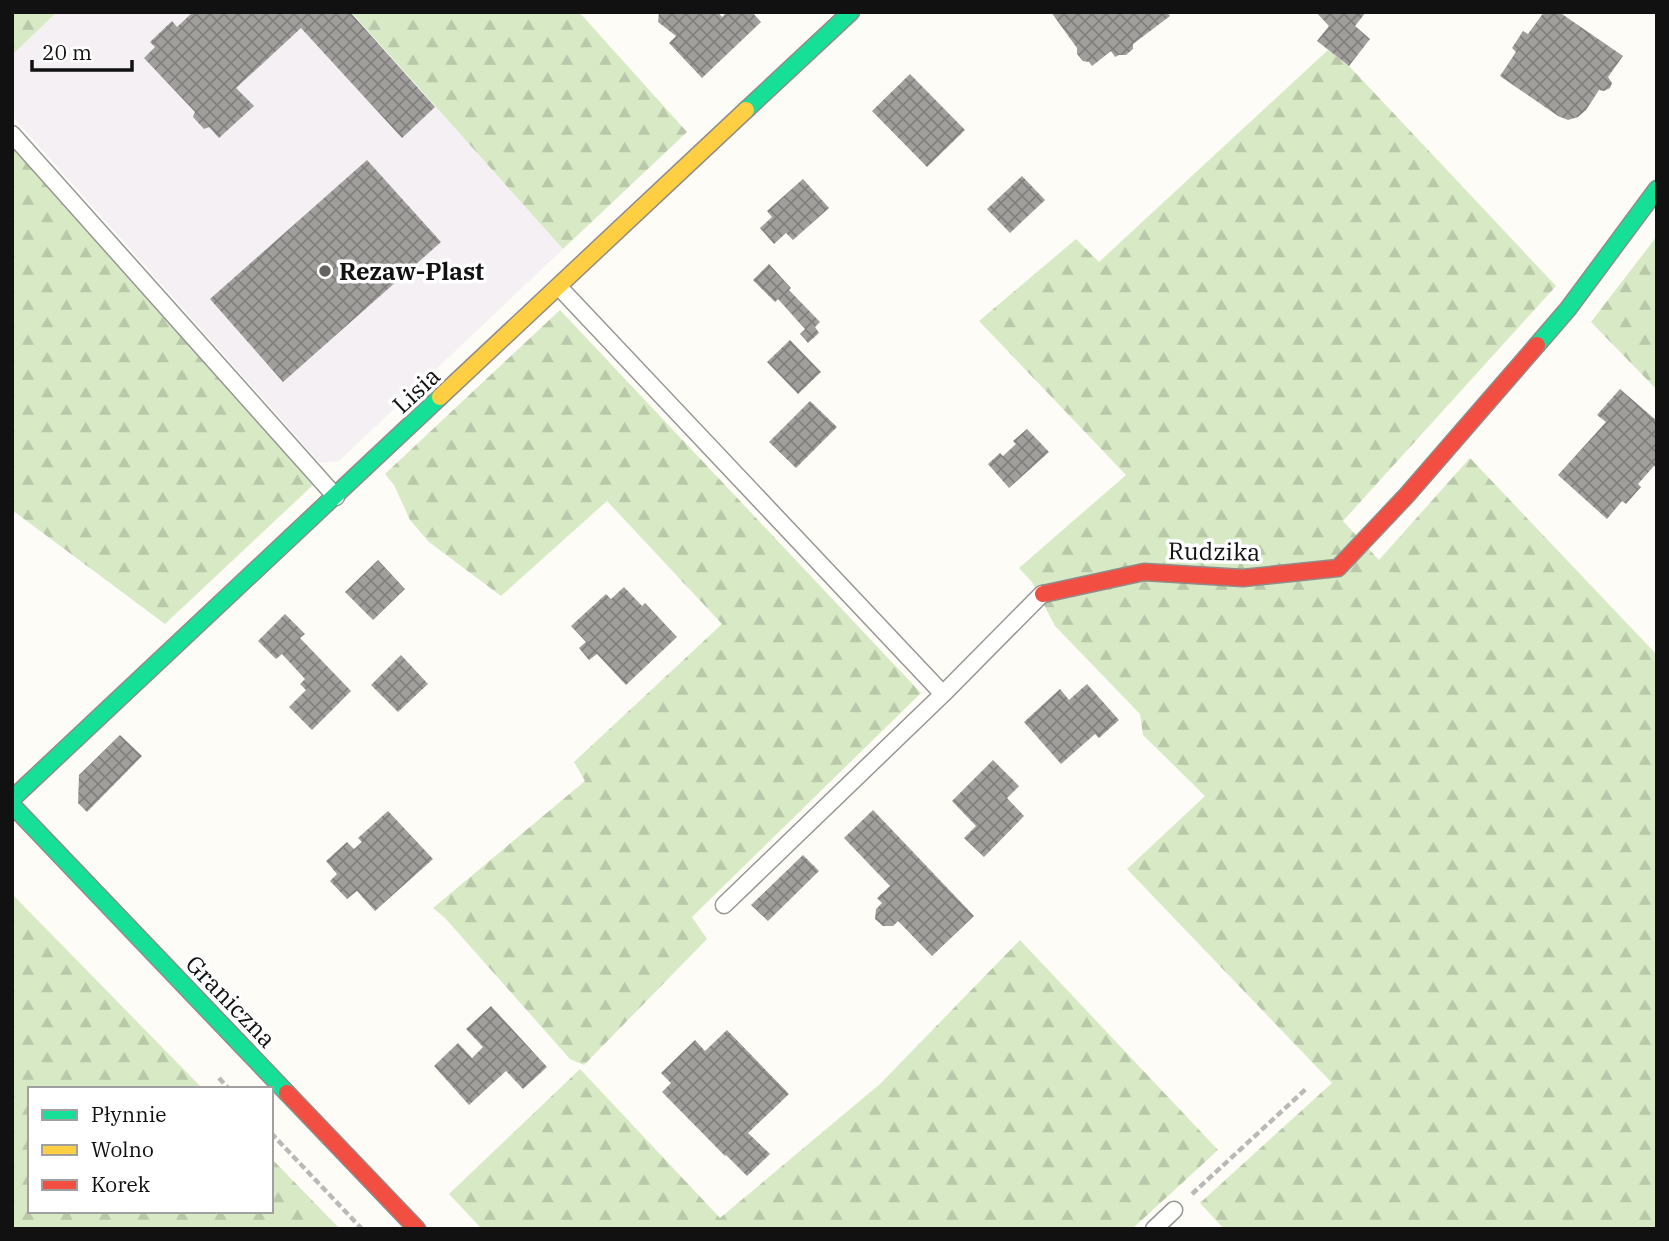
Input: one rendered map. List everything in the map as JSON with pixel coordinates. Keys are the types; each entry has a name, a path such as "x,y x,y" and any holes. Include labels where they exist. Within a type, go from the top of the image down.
{"street":[{"name":"Lisia","path":"12,799 851,12"},
{"name":"Rudzika","path":"1043,594 1144,572 1242,578 1338,568 1407,495 1569,309 1657,189"},
{"name":"Graniczna","path":"12,805 416,1229"}],"lane":[{"path":"12,134 336,497"},
{"path":"559,286 943,694"},
{"name":"Rudzika","path":"724,905 1043,594"},
{"path":"1154,1229 1174,1210"}],"path":[{"path":"1174,1210 1307,1088"},
{"path":"273,1135 362,1229"}],"shaded area":[{"path":"57,12 350,12 563,249 339,461 320,463 12,116 12,55"}],"green space":[{"path":"12,12 57,12 12,55"},
{"path":"351,12 579,12 687,132 563,249"},
{"path":"1328,50 1349,66 1556,286 1343,521 1379,560 1470,458 1657,655 1657,1229 1224,1229 1200,1203 1332,1083 1127,869 1205,796 1143,735 1140,714 1055,626 1032,582 1019,568 1126,475 979,321 1076,239 1099,262"},
{"path":"12,145 313,485 165,624 12,510"},
{"path":"1657,236 1657,390 1591,322"},
{"path":"560,310 921,693 692,917 707,939 584,1065 570,1059 445,918 433,908 585,781 574,762 722,624 607,501 501,596 429,542 410,520 394,485 385,474"},
{"path":"12,894 201,1087 28,1087 28,1213 273,1213 273,1160 340,1229 12,1229"},
{"path":"1020,940 1218,1150 1132,1229 482,1229 449,1194 580,1069 720,1218 880,1084"}],"building":[{"path":"193,12 350,12 435,107 402,138 301,28 236,88 254,106 219,138 209,127 204,129 193,117 195,112 144,58 155,47 150,42 172,21 177,27"},
{"path":"659,12 718,12 722,17 727,12 752,12 761,22 702,78 669,43 676,36 658,22"},
{"path":"1051,12 1167,12 1170,16 1133,44 1133,49 1126,55 1115,57 1111,51 1092,66 1077,54 1077,48"},
{"path":"1316,12 1366,12 1355,26 1370,39 1349,66 1317,41 1329,26"},
{"path":"1544,12 1559,12 1623,56 1608,77 1612,83 1610,88 1599,90 1586,110 1578,117 1568,120 1500,76 1516,52 1512,48 1523,31 1528,34"},
{"path":"910,74 965,130 927,167 872,111"},
{"name":"Rezaw-Plast","path":"367,160 441,242 283,382 210,299"},
{"path":"1022,176 1045,200 1010,233 987,209"},
{"path":"803,179 829,208 793,240 786,233 774,244 760,228 772,217 767,211"},
{"path":"769,264 791,288 789,290 820,322 815,327 819,333 808,343 800,334 805,329 778,299 775,302 753,280"},
{"path":"790,340 821,372 798,394 767,362"},
{"path":"1620,389 1657,421 1657,468 1654,466 1638,484 1641,487 1626,504 1622,501 1607,519 1558,475 1606,422 1597,415"},
{"path":"810,401 837,427 796,468 769,442"},
{"path":"1027,429 1049,452 1009,488 988,464 1000,453 1003,456 1016,444 1013,441"},
{"path":"378,560 405,589 373,620 345,592"},
{"path":"624,587 642,606 645,603 677,637 626,685 597,654 589,660 579,648 586,642 571,626 606,594 611,599"},
{"path":"285,614 305,634 300,638 351,691 312,730 289,707 306,690 300,684 305,679 282,654 276,659 258,641"},
{"path":"401,655 428,684 398,712 371,685"},
{"path":"1087,684 1119,720 1099,738 1095,734 1061,764 1024,722 1060,689 1069,700"},
{"path":"120,735 142,756 87,812 78,803 79,775"},
{"path":"993,760 1019,786 1007,798 1024,816 984,857 964,838 976,826 952,801"},
{"path":"873,810 974,916 932,956 898,921 893,926 883,926 875,919 876,909 882,903 877,898 890,886 844,838"},
{"path":"388,811 433,859 375,911 357,891 347,899 330,881 337,874 326,861 347,842 354,849 362,842 358,838"},
{"path":"803,855 819,871 768,921 751,905"},
{"path":"491,1006 547,1067 523,1089 506,1071 469,1105 434,1066 458,1043 472,1058 483,1047 466,1029"},
{"path":"727,1030 789,1094 748,1133 770,1154 747,1176 662,1092 671,1083 661,1073 695,1040 705,1051"}],"traffic: fast":[{"path":"746,110 851,12"},
{"path":"1537,345 1568,309 1657,189"},
{"path":"12,799 440,397"},
{"path":"12,805 287,1093"}],"traffic: slow":[{"path":"440,397 746,110"}],"traffic: jam":[{"path":"1043,594 1144,572 1243,578 1338,568 1407,495 1537,345"},
{"path":"287,1093 417,1229"}],"place":[{"name":"Rezaw-Plast","path":"325,271"}]}
